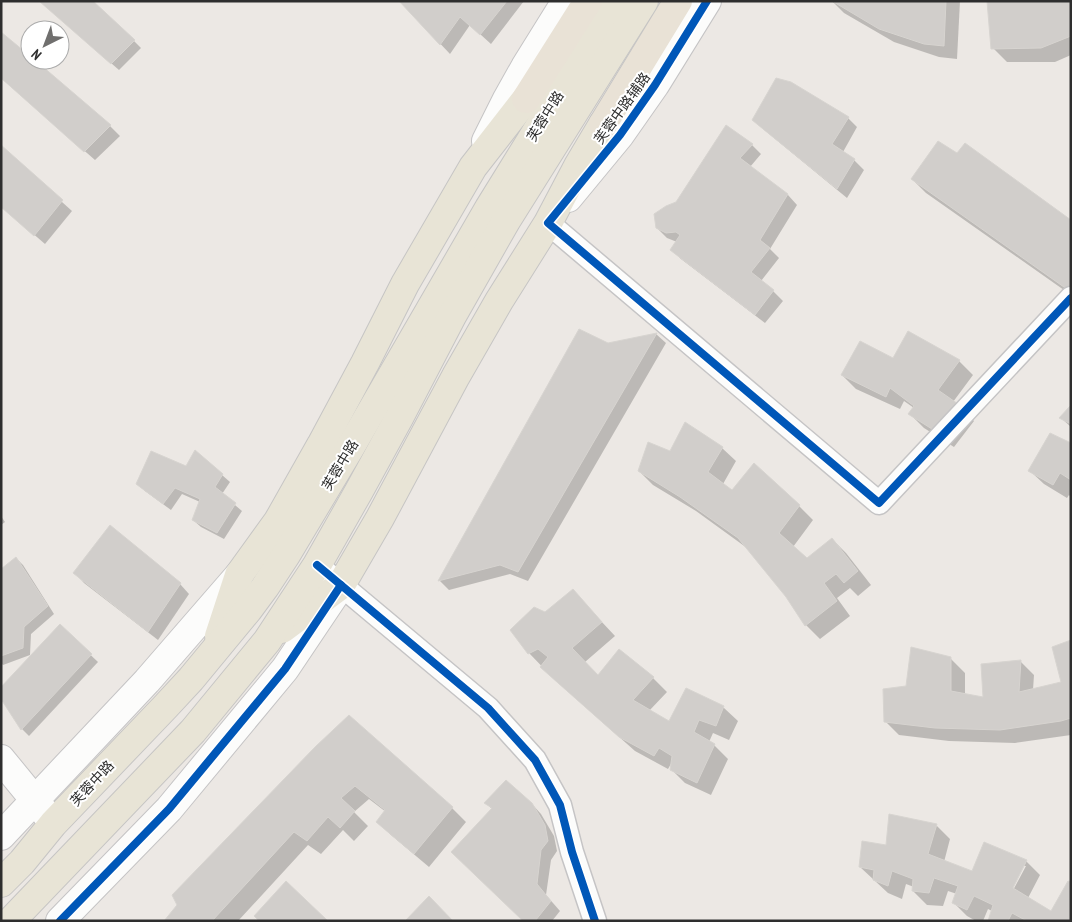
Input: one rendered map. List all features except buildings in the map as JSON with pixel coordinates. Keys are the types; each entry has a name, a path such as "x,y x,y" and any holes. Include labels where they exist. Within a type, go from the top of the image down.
{"highway":[{"path":"526,98 588,1"},
{"path":"603,124 678,1"}],"main road":[{"name":"芙蓉中路","path":"442,310 520,156 617,1"},
{"name":"芙蓉中路","path":"1,883 22,862 53,824 166,706 248,610 286,555 384,390 506,221 644,1"},
{"path":"214,652 239,575 278,520 322,445 405,284 473,167 526,98"},
{"path":"267,641 341,585 380,518 456,376 489,318 548,223 603,124"},
{"path":"10,921 193,731 267,641 317,565 400,416 442,310"}],"street":[{"path":"473,167 506,98 566,1"},
{"name":"芙蓉中路辅路","path":"548,223 620,135 655,85 707,1"},
{"path":"548,223 879,503 1071,298"},
{"path":"317,565 488,708 535,760 560,805 572,852 595,921"},
{"path":"1,836 147,681 239,575"},
{"path":"60,921 169,809 285,669 341,585"},
{"path":"1,759 53,824"}],"cycle path":[{"path":"707,1 655,85 620,135 548,223 879,503 1071,298"},
{"path":"317,565 488,708 535,760 560,805 572,852 595,921"},
{"path":"60,921 169,809 285,669 341,585"}]}
